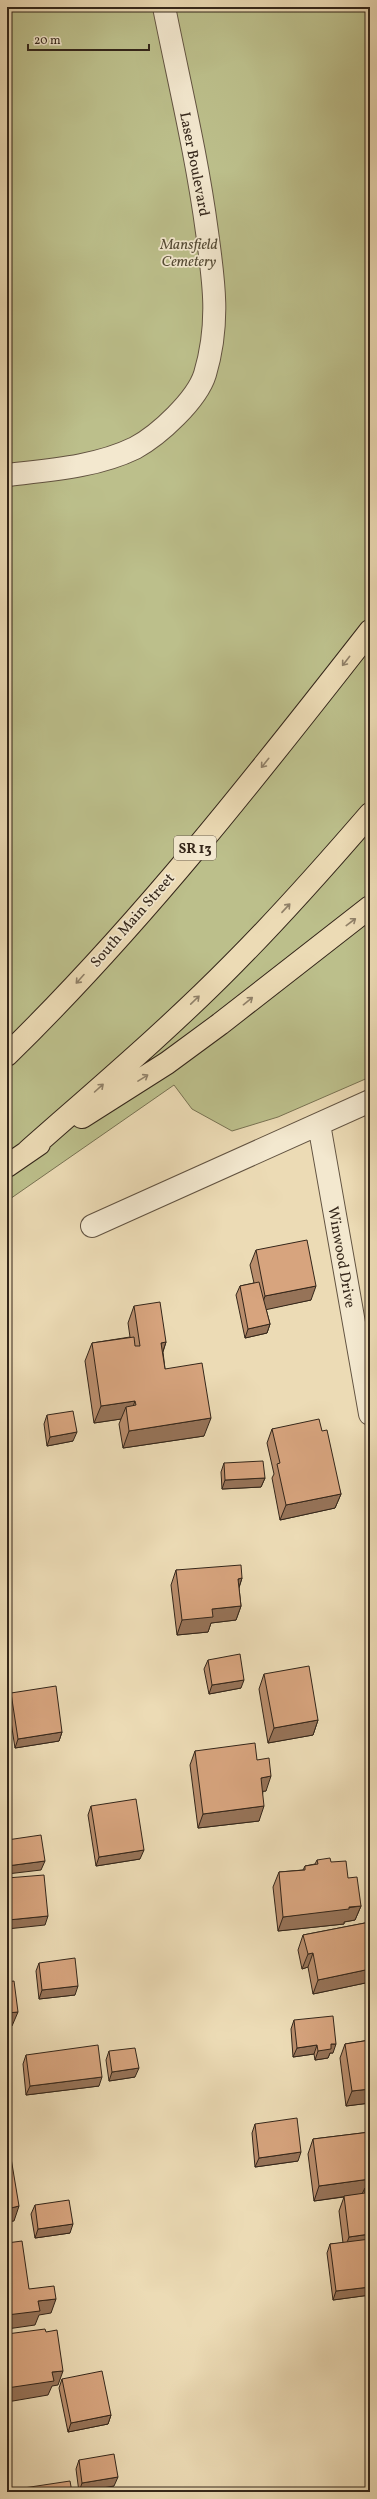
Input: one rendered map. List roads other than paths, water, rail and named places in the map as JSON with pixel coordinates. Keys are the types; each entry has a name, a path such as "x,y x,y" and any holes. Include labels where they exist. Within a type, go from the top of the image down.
{"highway":[{"name":"South Main Street","path":"7,1055 47,1016 182,863 305,714 370,630"},
{"path":"28,1151 164,1029 232,964 311,882 370,814"},
{"path":"7,1166 28,1151 167,1063 370,907"}],"street":[{"name":"Laser Boulevard","path":"7,475 97,461 135,447 165,427 184,409 205,376 213,336 216,300 202,193 164,7"},
{"path":"92,1226 370,1101"},
{"name":"Winwood Drive","path":"319,1124 370,1414"}],"park label":[{"name":"Mansfield Cemetery","path":"189,252"}]}
